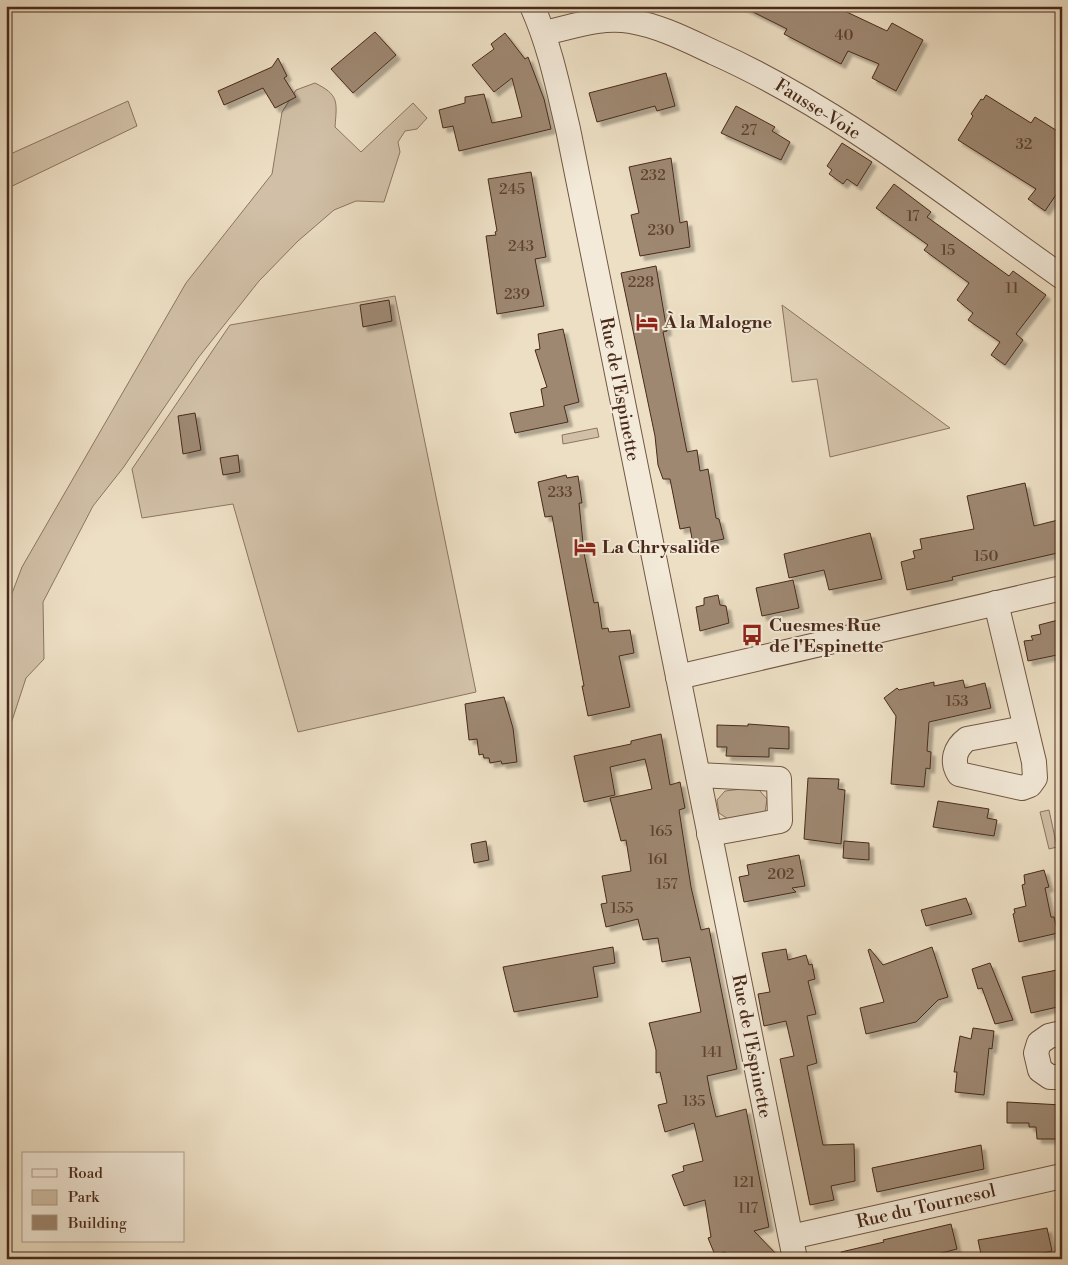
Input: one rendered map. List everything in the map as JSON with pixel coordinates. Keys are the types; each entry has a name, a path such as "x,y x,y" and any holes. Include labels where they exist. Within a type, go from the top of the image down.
{"street":[{"name":"Rue de l'Espinette","path":"532,6 544,33 568,129 793,1248"},
{"name":"Fausse-Voie","path":"544,33 598,21 628,21 669,33 761,73 872,143 1062,277"},
{"path":"678,676 1062,588"},
{"path":"996,603 1025,728"},
{"path":"698,775 779,778 780,821 709,834"},
{"path":"1062,1033 1049,1036 1039,1043 1036,1053 1040,1070 1050,1077 1062,1077"},
{"name":"Rue du Tournesol","path":"793,1248 1062,1176"}],"green space":[{"path":"315,83 329,91 335,100 335,127 361,152 413,103 427,118 417,129 405,131 398,142 400,152 384,202 356,201 334,210 298,241 259,281 198,358 123,468 93,506 43,602 44,659 26,678 6,739 6,609 22,567 186,283 272,174 282,112 296,90"},
{"path":"128,101 137,126 6,189 6,156"},
{"path":"395,296 476,692 298,732 233,504 142,518 132,469 230,325"},
{"path":"782,305 950,428 830,457 817,379 792,382"},
{"path":"597,428 599,437 563,444 562,435"},
{"path":"759,790 767,799 765,812 731,821 719,813 717,800 725,791"},
{"path":"1049,810 1057,847 1049,849 1040,812"}],"building":[{"path":"741,6 834,6 887,31 892,23 923,40 896,91 872,78 879,64 848,51 841,64 784,34 787,29"},
{"path":"375,32 396,55 353,93 331,69"},
{"path":"505,33 525,59 528,57 544,99 551,129 459,151 453,126 443,128 439,110 465,103 465,97 484,94 492,123 522,117 512,78 494,92 472,65 494,49 491,44"},
{"path":"278,58 287,76 284,78 296,97 275,108 263,88 224,105 218,91 272,67"},
{"path":"666,73 675,106 657,111 655,106 597,122 589,93"},
{"path":"986,95 1031,123 1035,117 1062,134 1062,186 1045,211 1028,199 1036,189 958,140 973,116 971,114"},
{"path":"736,106 775,127 772,131 790,142 781,160 721,133"},
{"path":"842,143 872,162 857,186 847,179 843,184 829,174 832,170 827,166"},
{"path":"671,158 680,223 687,221 690,247 640,256 631,215 639,213 629,167"},
{"path":"531,172 546,257 535,259 544,306 497,314 486,236 496,235 495,232 497,231 488,179"},
{"path":"894,184 931,212 927,217 1009,276 1013,271 1046,295 1016,334 1023,340 1005,365 991,355 1000,342 968,320 973,313 957,300 969,283 924,250 928,245 876,208"},
{"path":"656,266 667,331 663,332 687,452 697,450 700,471 708,469 716,518 719,519 724,539 693,545 690,527 680,529 670,479 663,479 658,465 655,436 621,273"},
{"path":"389,300 392,321 363,327 360,305"},
{"path":"563,329 579,402 564,406 568,422 515,433 510,413 544,406 541,389 547,387 535,350 540,349 538,334"},
{"path":"195,413 201,450 183,454 178,416"},
{"path":"238,455 240,472 223,475 220,458"},
{"path":"566,475 567,478 578,476 582,503 579,503 584,553 594,603 598,602 602,629 608,628 609,632 630,630 634,653 619,656 630,707 588,716 552,516 545,517 538,482"},
{"path":"1025,483 1034,526 1058,520 1058,526 1062,525 1062,552 952,577 953,580 907,590 901,562 915,558 913,551 922,549 920,539 974,529 967,496"},
{"path":"870,533 882,579 829,590 824,570 789,578 784,554"},
{"path":"793,580 799,608 762,616 756,588"},
{"path":"718,595 720,605 726,606 729,623 700,631 696,607 704,605 704,598"},
{"path":"1062,619 1062,654 1028,661 1024,641 1033,640 1031,636 1041,634 1039,625"},
{"path":"963,680 965,688 985,683 991,708 929,722 927,751 931,752 930,769 926,768 924,787 891,784 896,716 884,698 897,688 899,690 934,682 934,686"},
{"path":"504,697 513,728 517,762 502,764 501,761 490,763 489,758 484,758 483,754 479,755 477,739 469,740 465,704"},
{"path":"748,724 789,727 789,749 769,748 769,757 726,756 727,747 717,747 717,725 748,726"},
{"path":"661,734 670,785 680,782 685,808 679,810 691,887 701,930 709,928 737,1069 707,1076 710,1092 716,1117 746,1109 769,1227 754,1231 781,1259 728,1259 725,1252 715,1255 708,1238 711,1237 705,1200 684,1206 672,1175 684,1171 683,1166 703,1161 694,1123 665,1132 658,1105 667,1103 660,1072 656,1073 656,1050 649,1023 701,1012 690,957 662,962 658,938 643,940 638,919 606,927 601,904 607,903 602,876 631,871 626,840 621,841 610,798 652,789 645,759 610,767 615,795 584,802 574,756 631,744 631,741"},
{"path":"808,778 839,779 838,789 845,790 841,844 804,839"},
{"path":"938,801 989,809 987,818 997,820 994,836 933,827"},
{"path":"486,841 489,860 474,863 471,844"},
{"path":"844,841 869,843 869,860 843,858"},
{"path":"799,855 805,886 792,888 796,892 744,902 739,877 749,875 747,865"},
{"path":"1044,870 1049,887 1045,888 1051,917 1054,917 1058,933 1019,942 1013,914 1015,913 1014,909 1026,906 1022,885 1025,884 1024,875"},
{"path":"966,898 972,914 926,926 921,910"},
{"path":"613,947 615,963 593,967 598,997 514,1012 503,967"},
{"path":"932,947 948,997 938,1000 916,1022 866,1034 860,1008 884,1002 868,950 870,949 883,965"},
{"path":"786,949 788,960 806,955 809,965 812,964 815,979 808,981 816,1014 807,1016 817,1063 807,1066 823,1145 854,1144 855,1181 831,1186 834,1200 810,1205 780,1059 794,1056 786,1021 764,1026 758,994 770,992 762,953"},
{"path":"990,963 1013,1020 995,1024 982,988 978,989 972,969"},
{"path":"1062,969 1062,1006 1031,1013 1022,977"},
{"path":"973,1028 994,1031 992,1049 989,1048 984,1095 955,1092 957,1072 954,1072 960,1036 971,1039"},
{"path":"1007,1102 1062,1105 1062,1139 1037,1139 1036,1127 1029,1127 1029,1123 1007,1123"},
{"path":"981,1145 984,1169 877,1192 872,1168"},
{"path":"951,1224 957,1249 918,1259 842,1259 841,1252"},
{"path":"1047,1228 1052,1251 1015,1259 982,1259 978,1240"}],"place":[{"name":"À la Malogne","path":"647,322"},
{"name":"La Chrysalide","path":"585,547"},
{"name":"Cuesmes Rue de l'Espinette","path":"752,635"}]}
